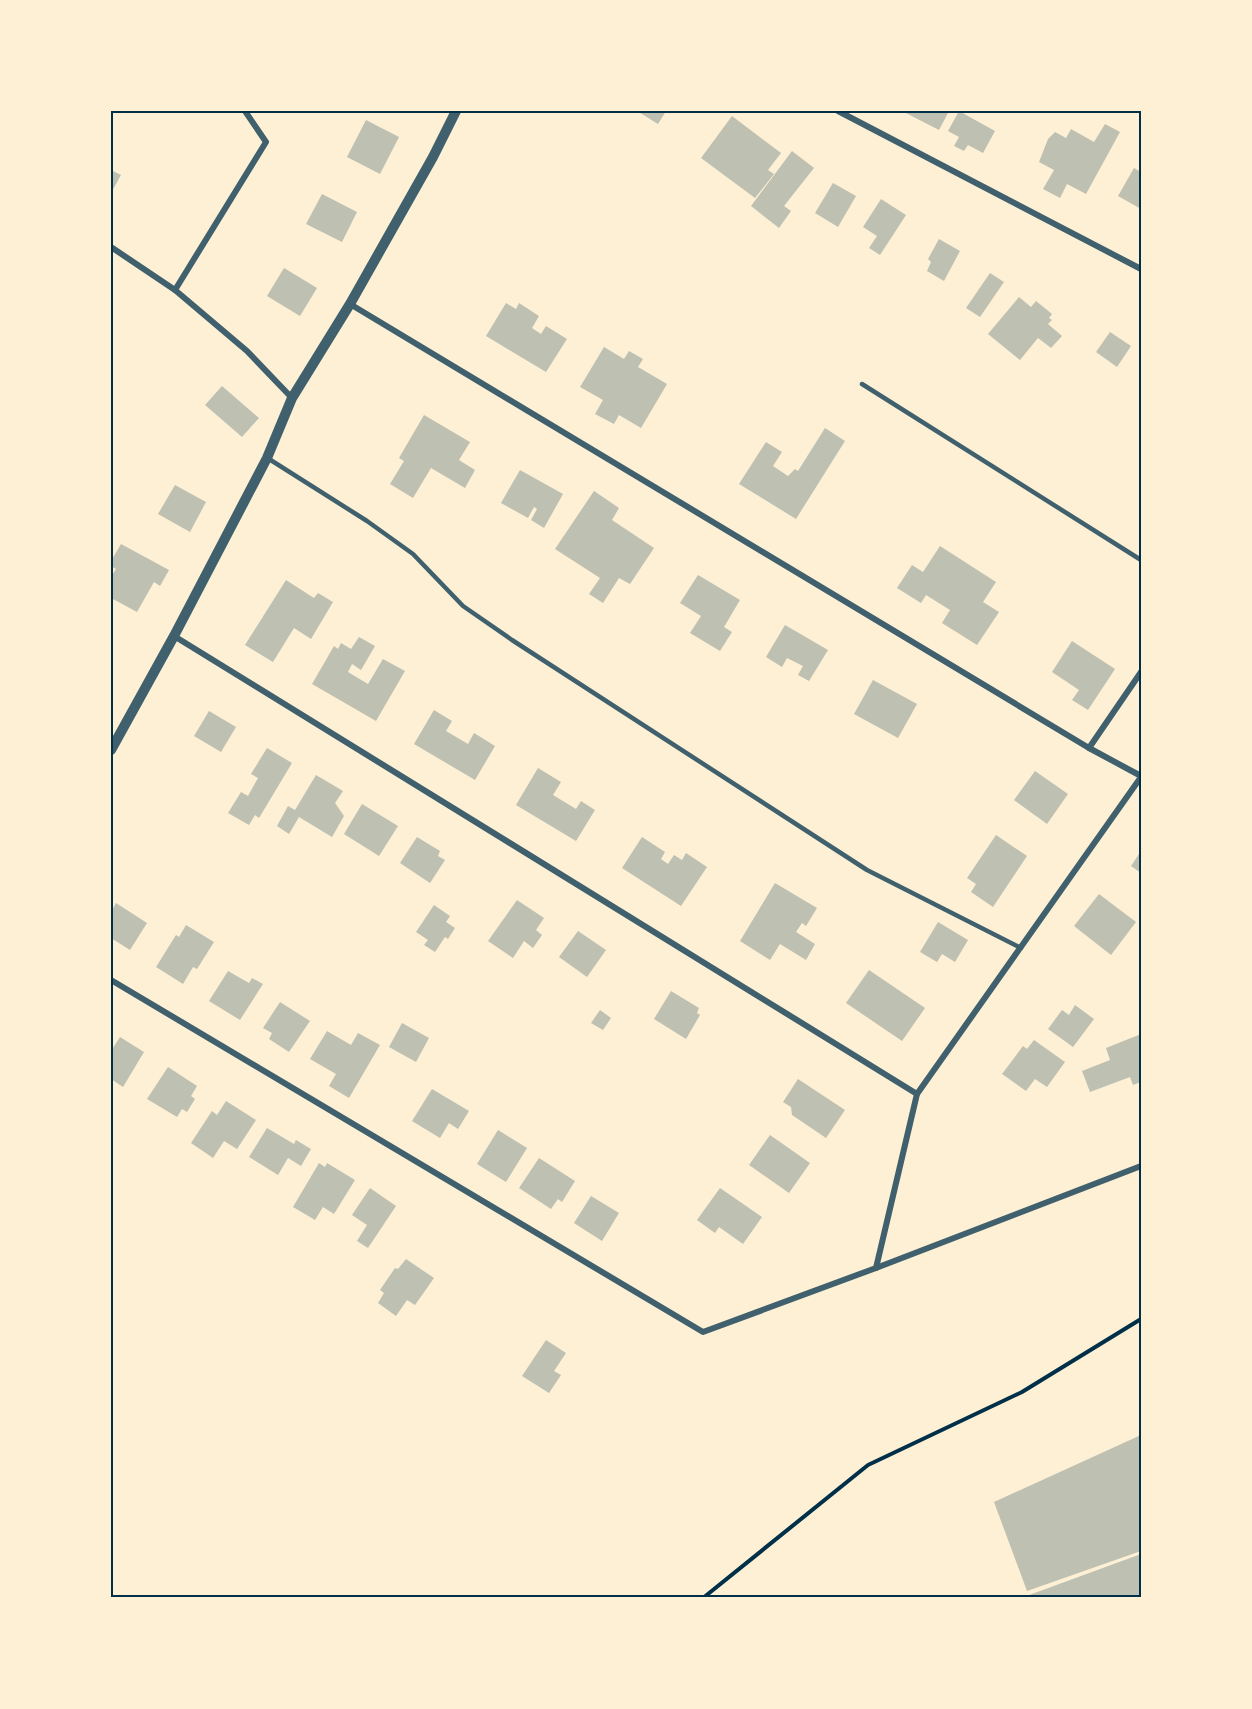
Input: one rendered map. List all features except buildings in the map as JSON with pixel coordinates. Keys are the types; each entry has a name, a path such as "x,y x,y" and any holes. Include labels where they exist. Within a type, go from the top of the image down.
{"street":[{"path":"175,290 266,142 244,111"},
{"path":"111,750 174,636 267,458 292,398 350,304 433,157 456,111"},
{"path":"838,111 1141,269"},
{"path":"111,247 175,290 247,351 292,398"},
{"path":"350,304 1089,748 1141,776 917,1094 876,1268"},
{"path":"174,636 917,1094"},
{"path":"1089,748 1141,672"},
{"path":"111,980 703,1332 1141,1166"}],"lane":[{"path":"862,384 1141,560"},
{"path":"267,458 367,521 413,554 463,606 512,640 867,870 1021,948"}],"path":[{"path":"703,1598 868,1465 1022,1392 1141,1319"}]}
